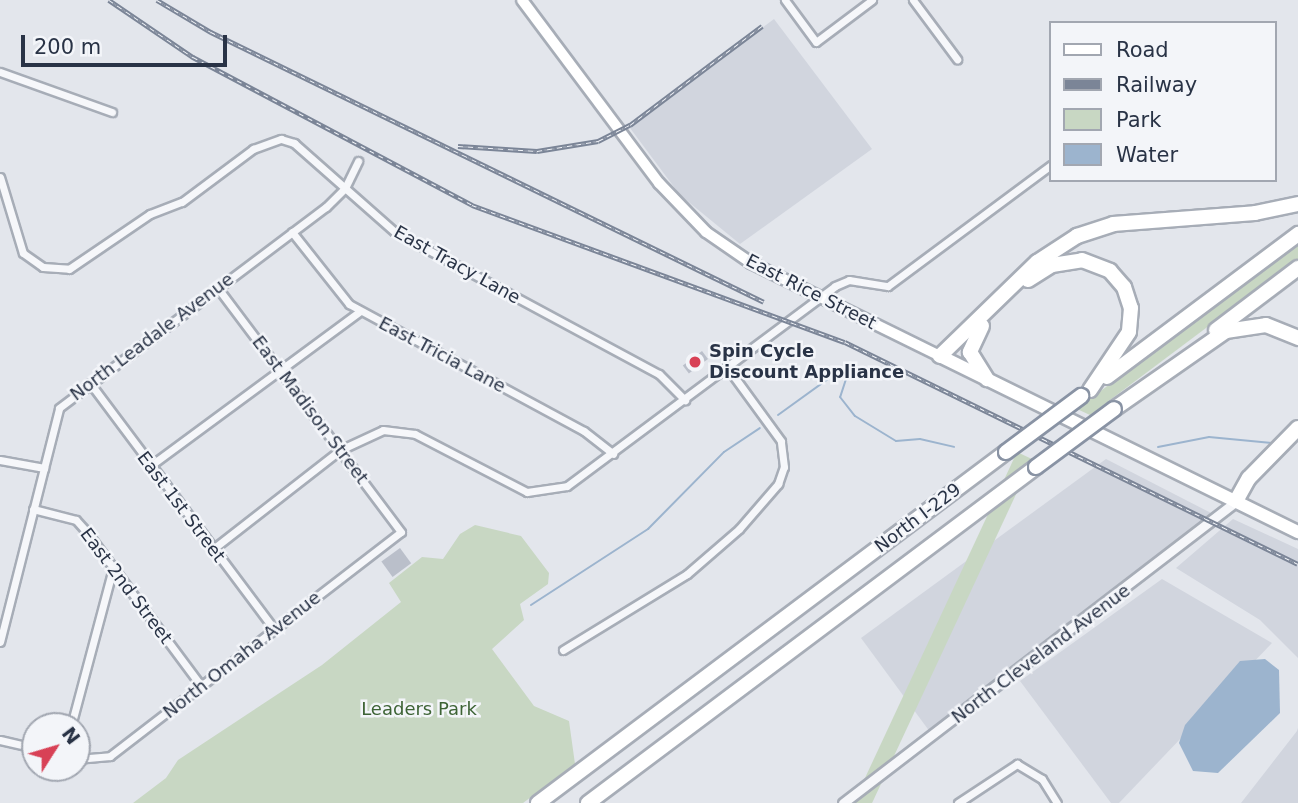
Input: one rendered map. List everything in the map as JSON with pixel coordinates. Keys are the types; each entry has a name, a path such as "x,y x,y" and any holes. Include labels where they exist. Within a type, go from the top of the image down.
{"highway":[{"path":"943,358 1037,261 1077,236 1113,224 1255,213 1298,204"},
{"name":"North I-229","path":"538,803 1298,234"},
{"path":"943,358 982,326 1029,279 1052,265 1082,260 1110,271 1130,299 1132,320 1117,356 1085,393"},
{"path":"1162,371 1298,268"},
{"path":"1162,371 1238,327 1266,325 1298,338"},
{"path":"982,326 970,352 987,379"},
{"name":"North I-229","path":"588,803 1162,371"},
{"path":"1236,501 1252,475 1298,428"},
{"path":"1236,501 1298,440"}],"main road":[{"name":"East Rice Street","path":"522,0 692,220 736,254 820,298 1298,532"}],"street":[{"path":"785,0 816,42 872,0"},
{"path":"912,0 957,59"},
{"path":"0,72 112,112"},
{"name":"East Tracy Lane","path":"0,177 19,247 33,262 54,270 81,265 150,214 181,202 267,142 294,143 395,232 659,374 685,400"},
{"name":"North Leadale Avenue","path":"0,642 59,408 292,232 345,188 358,161"},
{"path":"213,549 340,450 373,432 407,431 514,488 541,492 567,486 820,298 849,280 888,286 1050,166"},
{"name":"East Tricia Lane","path":"292,232 343,300 584,431 613,454"},
{"name":"East Madison Street","path":"218,288 401,532"},
{"path":"150,466 360,311"},
{"path":"563,650 687,575 739,529 778,484 784,467 781,441 727,367"},
{"name":"East 1st Street","path":"90,383 274,629"},
{"path":"0,460 44,468"},
{"name":"North Cleveland Avenue","path":"843,803 1236,501"},
{"name":"East 2nd Street","path":"33,509 76,520 201,686"},
{"name":"North Omaha Avenue","path":"91,758 110,756 401,532"},
{"path":"75,712 113,568"},
{"path":"0,740 21,745"},
{"path":"958,803 1017,764 1042,779 1057,803"}],"shaded area":[{"path":"774,19 872,149 740,244 680,195 630,128"},
{"path":"1106,459 1213,514 930,732 861,638"},
{"path":"1233,519 1298,549 1298,658 1260,620 1176,568"},
{"path":"1162,579 1272,643 1119,803 1111,803 1020,681"},
{"path":"1298,728 1298,803 1241,803 1297,731"}],"green space":[{"path":"1298,241 1298,259 1090,415 1077,409"},
{"path":"1017,452 1032,459 872,803 853,803"},
{"name":"Leaders Park","path":"475,525 521,536 549,573 548,584 520,604 524,620 492,649 534,706 569,721 575,764 523,803 133,803 166,778 178,760 322,665 401,602 389,583 422,557 443,559 460,534"}],"water":[{"path":"1265,659 1279,670 1280,713 1218,773 1193,771 1179,743 1185,725 1240,661"}],"building":[{"name":"Spin Cycle Discount Appliance","path":"702,351 708,359 689,373 683,365"},
{"path":"400,548 411,563 393,577 381,562"}],"waterway":[{"path":"778,415 839,371 847,376 840,397 855,416 896,441 920,439 954,447"},
{"path":"531,605 648,529 724,452 760,428"},
{"path":"1158,447 1209,437 1272,443"}],"railway":[{"path":"109,0 193,57 472,205 845,342 1298,564"},
{"path":"157,0 211,32 764,302"},
{"path":"458,146 537,151 598,141 630,125 762,26"}],"place":[{"name":"Spin Cycle Discount Appliance","path":"695,362"}]}
